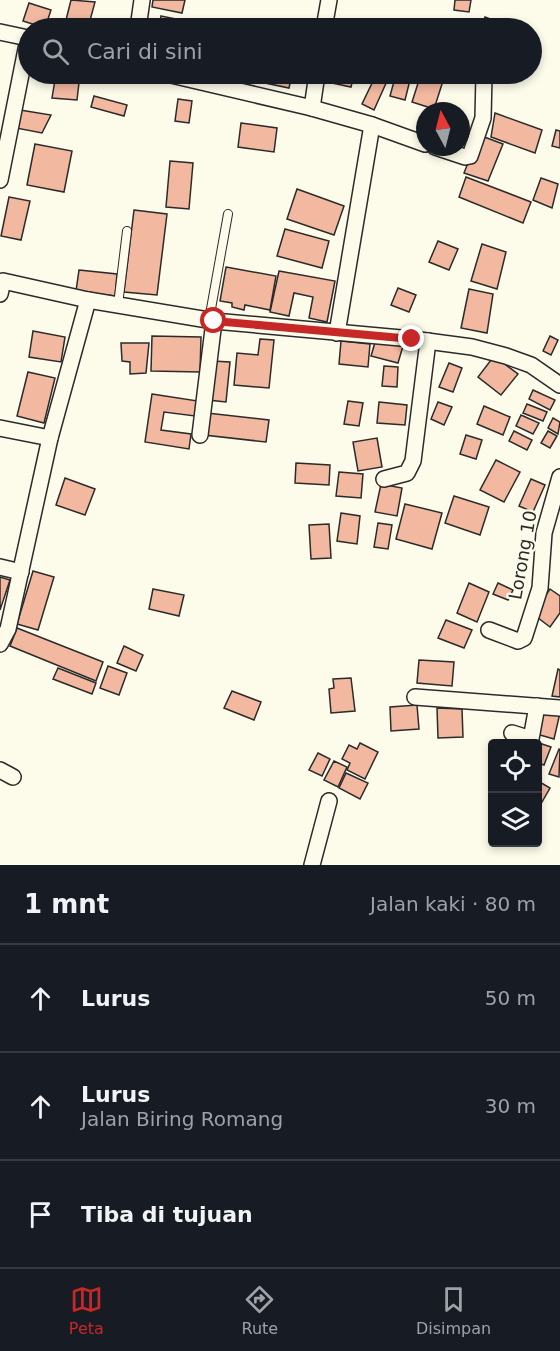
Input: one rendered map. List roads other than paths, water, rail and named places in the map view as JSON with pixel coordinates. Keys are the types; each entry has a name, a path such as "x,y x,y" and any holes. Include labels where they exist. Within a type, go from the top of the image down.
{"street":[{"path":"139,18 141,0"},
{"path":"326,18 329,0"},
{"path":"0,32 18,36"},
{"path":"0,180 19,84"},
{"path":"210,84 312,108 372,125 416,141"},
{"path":"312,108 316,84"},
{"path":"470,156 483,118 484,84"},
{"path":"337,333 372,125"},
{"path":"0,294 3,280 88,300 212,321 472,347 506,356 537,368 560,385"},
{"path":"0,644 8,629 50,438 88,300"},
{"path":"200,435 212,321"},
{"path":"384,479 400,477 407,473 413,461 428,341"},
{"path":"0,428 50,438"},
{"name":"Lorong 10","path":"489,630 518,641 524,638 540,588 544,533 560,477"},
{"path":"0,567 21,572"},
{"path":"416,697 560,708"},
{"path":"512,733 531,738 537,706"},
{"path":"312,865 329,801"}],"lane":[{"path":"212,321 228,214"},
{"path":"118,305 127,231"}]}
